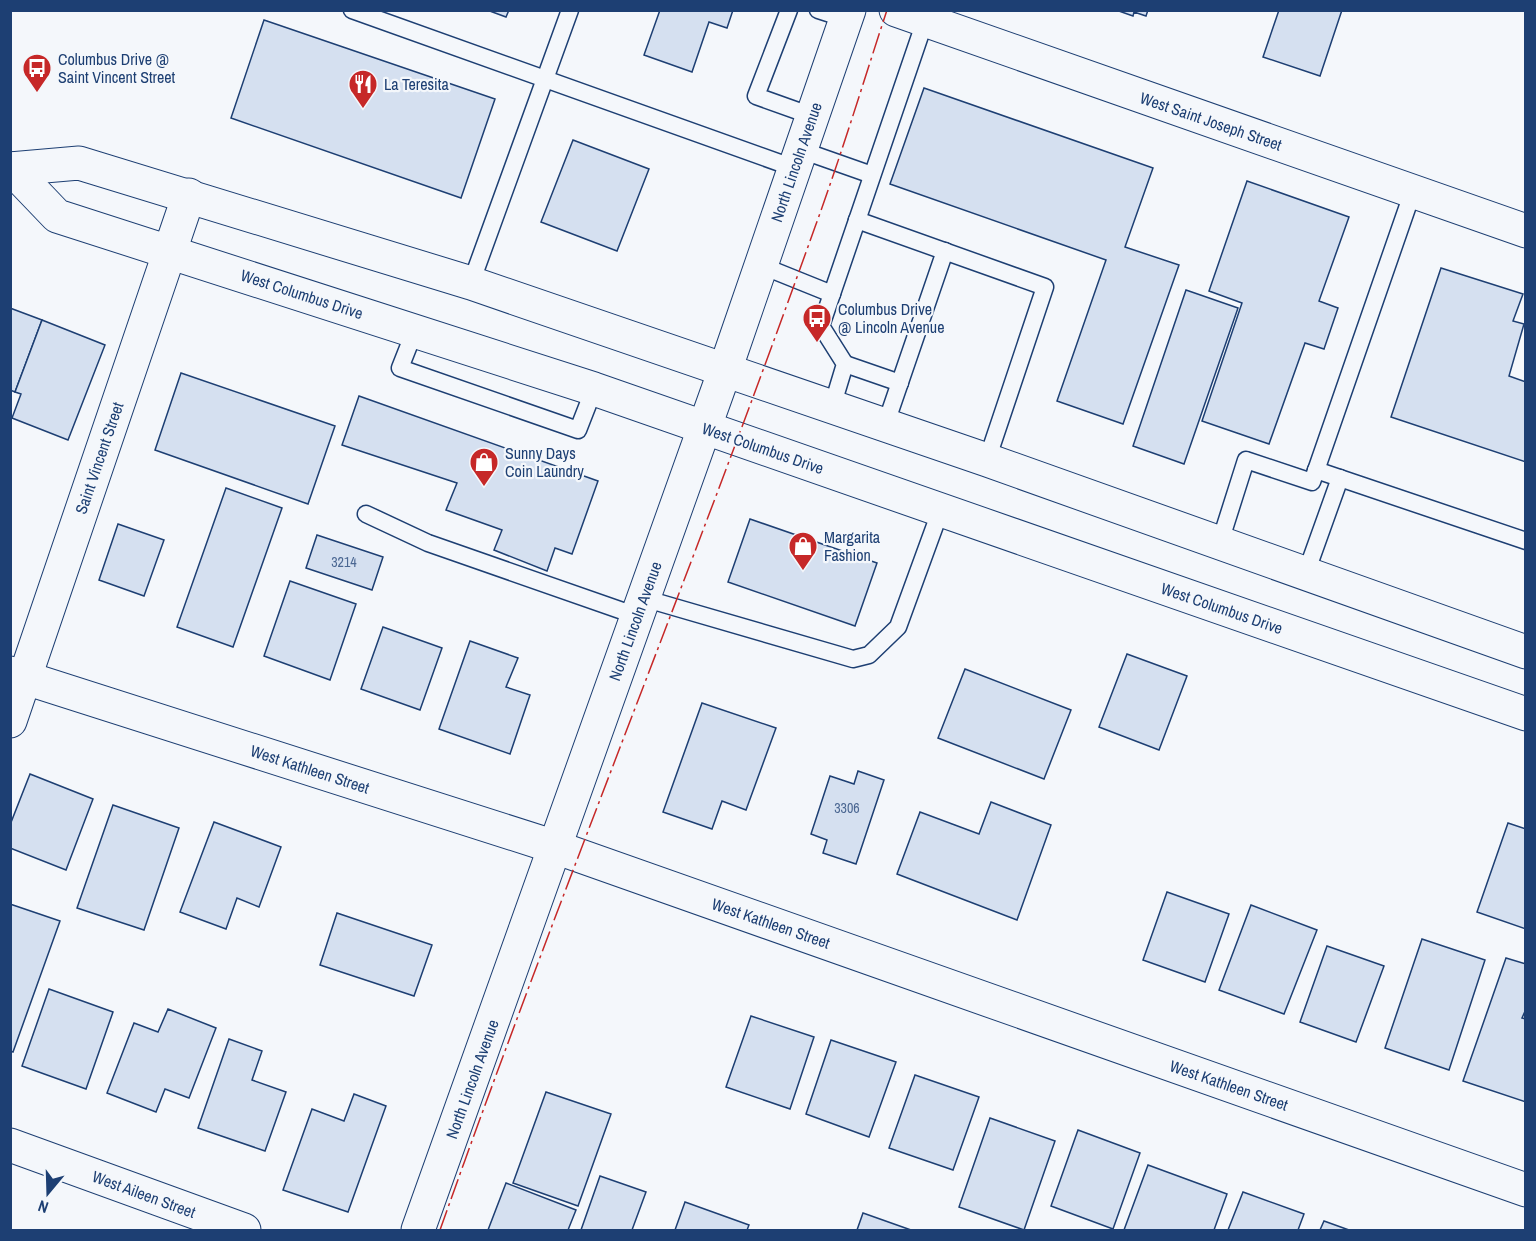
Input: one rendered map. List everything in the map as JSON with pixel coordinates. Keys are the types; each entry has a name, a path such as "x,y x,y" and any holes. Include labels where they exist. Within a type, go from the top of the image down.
{"street":[{"name":"North Lincoln Avenue","path":"418,1230 725,370 812,116 838,13"},
{"name":"West Saint Joseph Street","path":"910,16 1526,231"},
{"name":"West Columbus Drive","path":"11,169 79,163 471,283 987,460 1526,652"},
{"name":"West Columbus Drive","path":"11,169 57,216 594,389 1526,714"},
{"name":"Saint Vincent Street","path":"10,721 18,675 189,195"},
{"name":"West Kathleen Street","path":"18,675 555,847 1526,1190"},
{"name":"West Aileen Street","path":"10,1145 244,1230"}],"lane":[{"path":"352,10 544,81 797,159 873,176"},
{"path":"471,283 570,10"},
{"path":"789,10 756,96 812,116"},
{"path":"900,383 845,364 821,326 873,176 910,16"},
{"path":"1220,542 1246,460 1312,482 1413,191"},
{"path":"857,220 1045,287 987,460"},
{"path":"885,426 945,251"},
{"path":"760,265 832,294"},
{"path":"415,330 400,368 578,430 594,389"},
{"path":"832,407 845,364"},
{"path":"1316,470 1526,542"},
{"path":"1306,573 1340,478"},
{"path":"366,514 428,543 640,607 853,659 869,655 898,627 941,509"}],"building":[{"path":"487,10 509,10 506,17"},
{"path":"660,10 733,10 727,28 709,22 692,72 644,55"},
{"path":"1116,10 1148,10 1146,16 1134,12 1133,16"},
{"path":"1279,10 1342,10 1320,76 1263,57"},
{"name":"La Teresita","path":"264,20 495,99 461,198 231,118"},
{"path":"924,88 1153,168 1125,247 1179,265 1123,424 1057,401 1106,260 890,184"},
{"path":"573,140 649,169 617,251 541,222"},
{"path":"1247,181 1349,217 1319,301 1338,308 1324,349 1305,343 1269,444 1202,421 1242,303 1209,291"},
{"path":"1441,268 1523,294 1513,321 1524,324 1509,376 1526,382 1526,462 1391,417"},
{"path":"1186,290 1238,308 1184,464 1133,446"},
{"path":"10,308 42,320 15,392 10,390"},
{"path":"42,320 105,345 68,440 12,418 21,394 15,392"},
{"path":"181,373 335,426 308,504 155,450"},
{"path":"359,396 598,481 572,554 555,548 547,571 494,550 502,530 446,510 457,483 342,445"},
{"path":"226,488 282,508 233,647 177,627"},
{"name":"Margarita Fashion","path":"750,519 877,563 855,626 728,582"},
{"path":"118,524 164,540 144,596 99,580"},
{"path":"317,535 383,557 372,590 306,568"},
{"path":"290,581 356,604 330,680 264,656"},
{"path":"383,627 442,648 420,710 361,689"},
{"path":"470,641 518,658 506,687 530,695 510,754 439,729"},
{"path":"1127,654 1187,676 1159,750 1099,727"},
{"path":"965,669 1071,710 1044,779 938,738"},
{"path":"702,703 776,728 746,810 722,801 712,829 663,812"},
{"path":"858,771 884,780 856,864 823,853 827,840 811,834 830,776 854,784"},
{"path":"30,774 93,799 66,870 10,848 10,825"},
{"path":"991,802 1051,825 1017,920 897,874 920,812 979,834"},
{"path":"113,805 179,828 144,930 77,908"},
{"path":"214,822 281,847 259,907 237,898 226,929 180,912"},
{"path":"1508,823 1526,829 1526,929 1477,912"},
{"path":"1167,892 1229,914 1205,982 1143,960"},
{"path":"10,904 60,921 13,1052 10,1051"},
{"path":"1251,905 1317,930 1284,1014 1219,990"},
{"path":"337,913 432,945 414,996 320,965"},
{"path":"1422,939 1485,960 1449,1070 1385,1048"},
{"path":"1327,946 1384,966 1356,1042 1300,1022"},
{"path":"1506,958 1526,964 1526,1009 1522,1018 1526,1019 1526,1102 1463,1081"},
{"path":"49,989 113,1012 86,1089 22,1066"},
{"path":"168,1009 216,1028 189,1098 165,1089 156,1112 107,1093 134,1023 158,1032"},
{"path":"751,1016 814,1037 790,1109 726,1087"},
{"path":"229,1039 262,1051 252,1080 286,1092 265,1151 198,1128"},
{"path":"831,1040 896,1062 869,1137 806,1114"},
{"path":"915,1075 979,1097 953,1170 889,1148"},
{"path":"546,1092 611,1114 578,1206 513,1183"},
{"path":"354,1094 386,1106 348,1212 283,1190 312,1109 344,1121"},
{"path":"990,1118 1055,1141 1024,1230 959,1207"},
{"path":"1078,1130 1140,1153 1113,1229 1051,1206"},
{"path":"1148,1165 1227,1194 1214,1230 1124,1230"},
{"path":"600,1176 646,1192 632,1230 581,1230"},
{"path":"506,1183 576,1210 568,1230 488,1230"},
{"path":"1243,1192 1304,1214 1298,1230 1228,1230"},
{"path":"685,1202 749,1225 747,1230 675,1230"},
{"path":"863,1213 911,1230 857,1230"},
{"path":"1324,1221 1349,1230 1320,1230"}],"power":[{"path":"440,1230 532,979 723,479 834,173 887,10"}],"place":[{"name":"Columbus Drive @ Saint Vincent Street","path":"37,94"},
{"name":"La Teresita","path":"363,110"},
{"name":"Columbus Drive @ Lincoln Avenue","path":"817,344"},
{"name":"Sunny Days Coin Laundry","path":"484,488"},
{"name":"Margarita Fashion","path":"803,572"}]}
